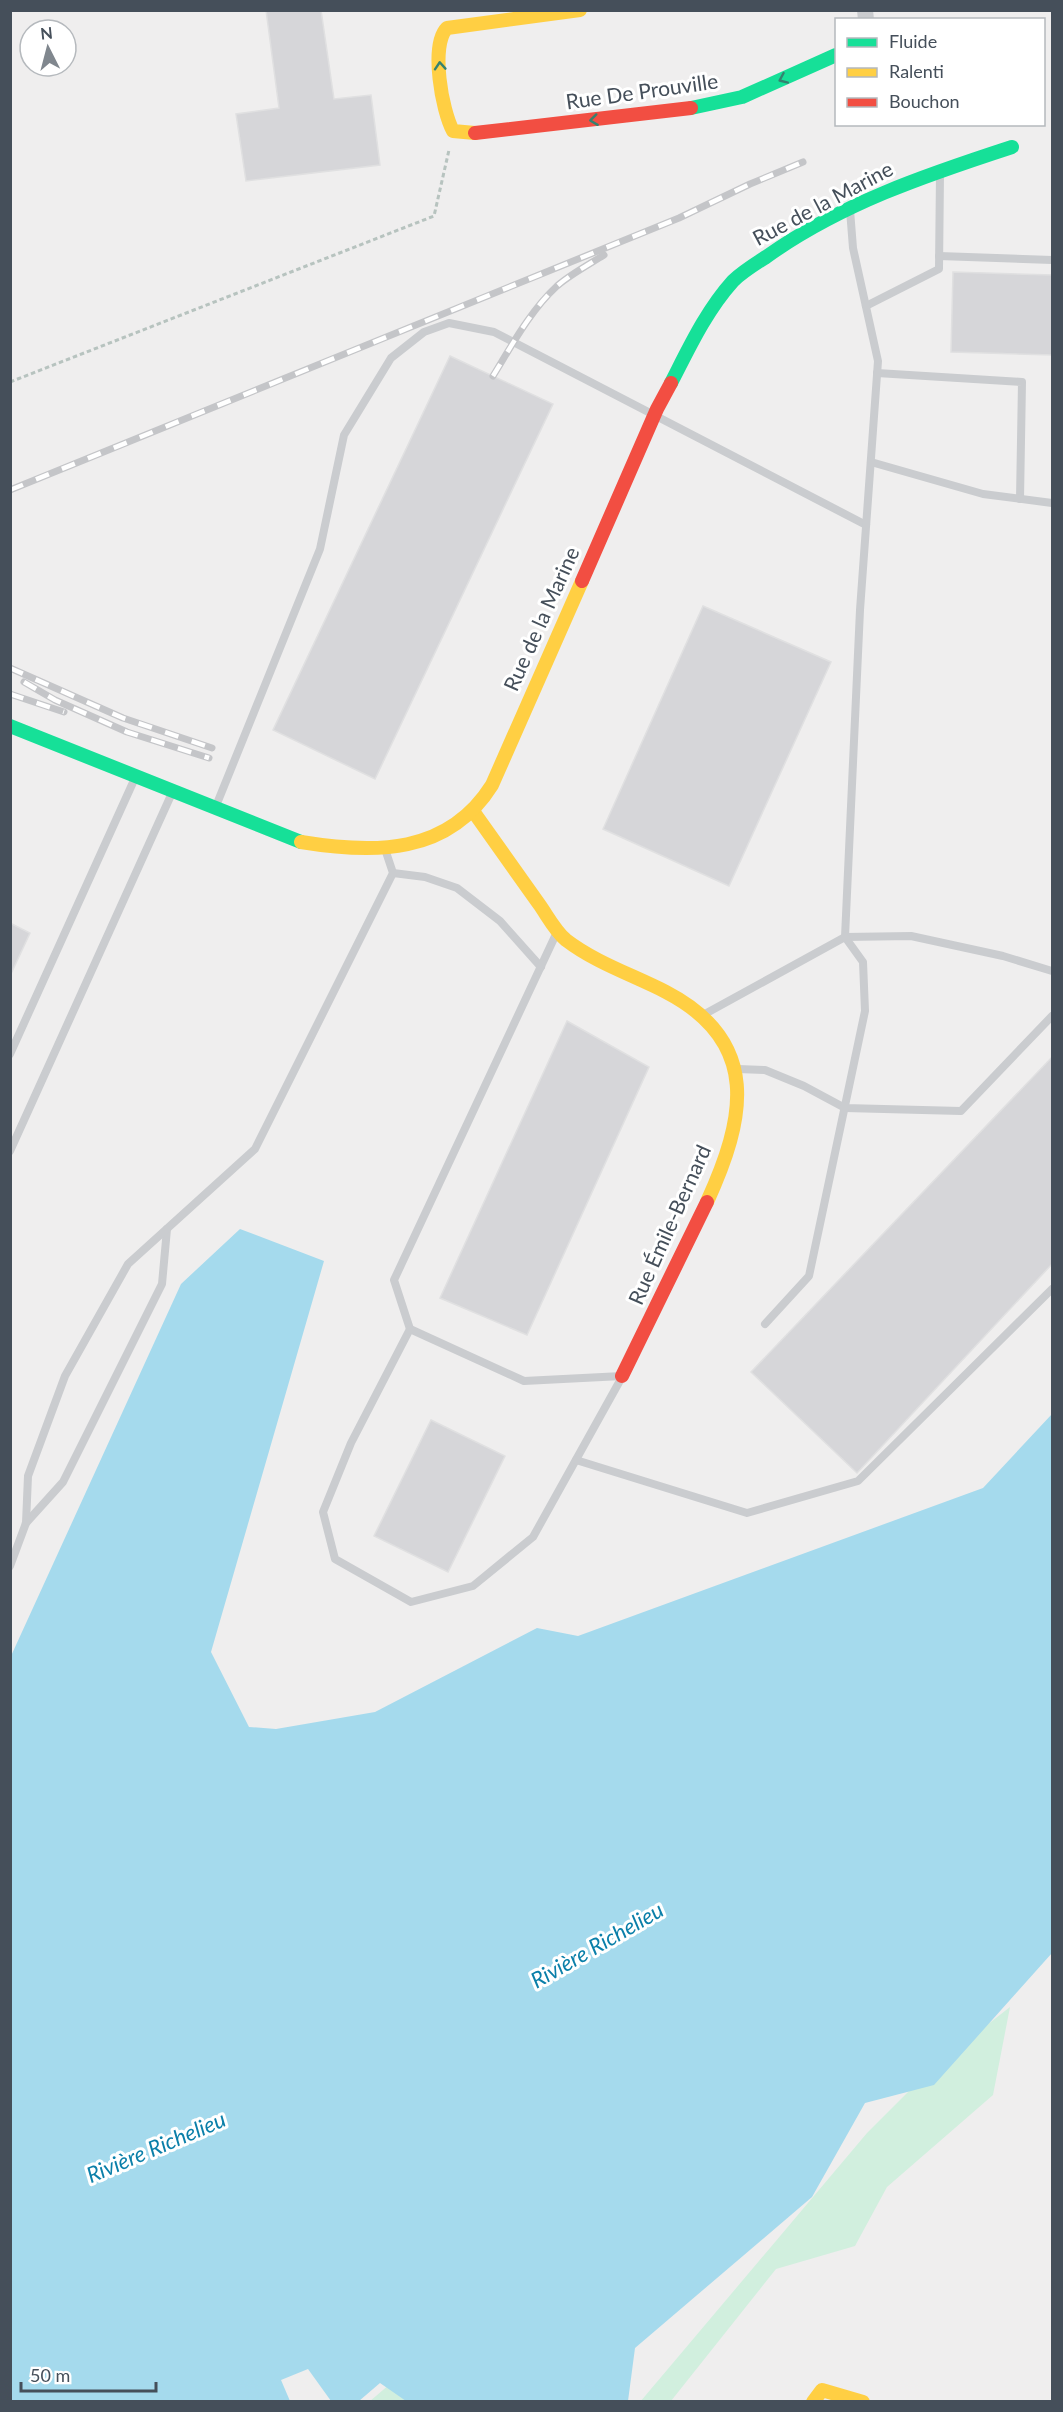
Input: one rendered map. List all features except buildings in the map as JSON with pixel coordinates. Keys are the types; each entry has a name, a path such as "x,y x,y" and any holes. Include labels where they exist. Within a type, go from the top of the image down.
{"street":[{"path":"450,128 443,102 439,43 441,34 447,28 580,10"},
{"name":"Rue De Prouville","path":"450,128 477,134 704,107 742,97 835,57"},
{"name":"Rue de la Marine","path":"10,726 296,841 332,848 371,850 426,837 473,811 492,785 654,416 715,303 735,279 791,239 850,208 915,179 1012,147"},
{"name":"Rue Émile-Bernard","path":"473,811 558,931 576,948 663,990 702,1016 717,1031 735,1069 738,1092 737,1113 723,1167 622,1376"},
{"path":"813,2402 822,2390 863,2402"}],"lane":[{"path":"866,306 939,269 940,171"},
{"path":"765,1324 809,1276 865,1011 863,962 845,937 859,633 878,361 853,248 850,208"},
{"path":"939,256 1053,260"},
{"path":"214,809 320,549 344,435 391,358 424,332 449,323 494,332 866,525"},
{"path":"877,373 1022,382 1020,499"},
{"path":"871,462 983,494 1053,503"},
{"path":"10,1054 135,777"},
{"path":"10,1151 173,792"},
{"path":"10,1566 26,1523 28,1476 65,1376 128,1264 255,1149 393,873 384,848"},
{"path":"393,873 424,877 457,888 500,921 541,967"},
{"path":"558,931 394,1280 410,1329 351,1443 323,1512 335,1559 411,1602 473,1586 533,1537 622,1376"},
{"path":"702,1016 845,937 911,936 1003,956 1053,970"},
{"path":"735,1069 765,1070 804,1086 845,1108 961,1111 1053,1016"},
{"path":"26,1523 63,1482 162,1284 167,1229"},
{"path":"576,1460 747,1513 858,1481 1053,1289"},
{"path":"410,1329 524,1381 622,1376"}],"path":[{"path":"10,382 434,216 450,128"}],"green space":[{"path":"1010,2007 993,2095 887,2187 855,2246 776,2269 671,2401 640,2402 867,2133 932,2068"},
{"path":"390,2384 411,2402 369,2402"}],"water":[{"name":"Rivière Richelieu","path":"240,1229 324,1261 211,1652 249,1727 276,1729 375,1712 537,1628 578,1636 983,1488 1052,1414 1052,1953 934,2085 865,2103 812,2197 635,2348 628,2401 406,2401 380,2383 359,2401 331,2401 308,2369 281,2380 290,2401 11,2401 11,1656 181,1284"}],"railway":[{"path":"10,490 679,218 803,162"},
{"path":"493,376 522,329 547,296 568,278 604,255"},
{"path":"10,668 123,718 212,748"},
{"path":"24,682 55,700 127,732 209,758"},
{"path":"10,694 64,712"}],"traffic: fast":[{"path":"691,108 742,97 835,55"},
{"path":"671,383 714,305 733,281 749,268 794,238 854,206 916,180 1012,147"},
{"path":"10,726 301,842"}],"traffic: slow":[{"path":"475,133 453,131 445,109 440,78 439,48 447,28 580,10"},
{"path":"301,842 355,848 382,848 407,844 431,837 454,825 474,808 492,785 582,581"},
{"path":"473,811 555,928 566,940 602,962 666,992 697,1012 718,1034 731,1059 737,1085 736,1112 730,1141 707,1202"},
{"path":"813,2402 822,2390 863,2402"}],"traffic: jam":[{"path":"475,133 691,108"},
{"path":"582,581 657,409 671,383"},
{"path":"622,1376 707,1202"}]}
